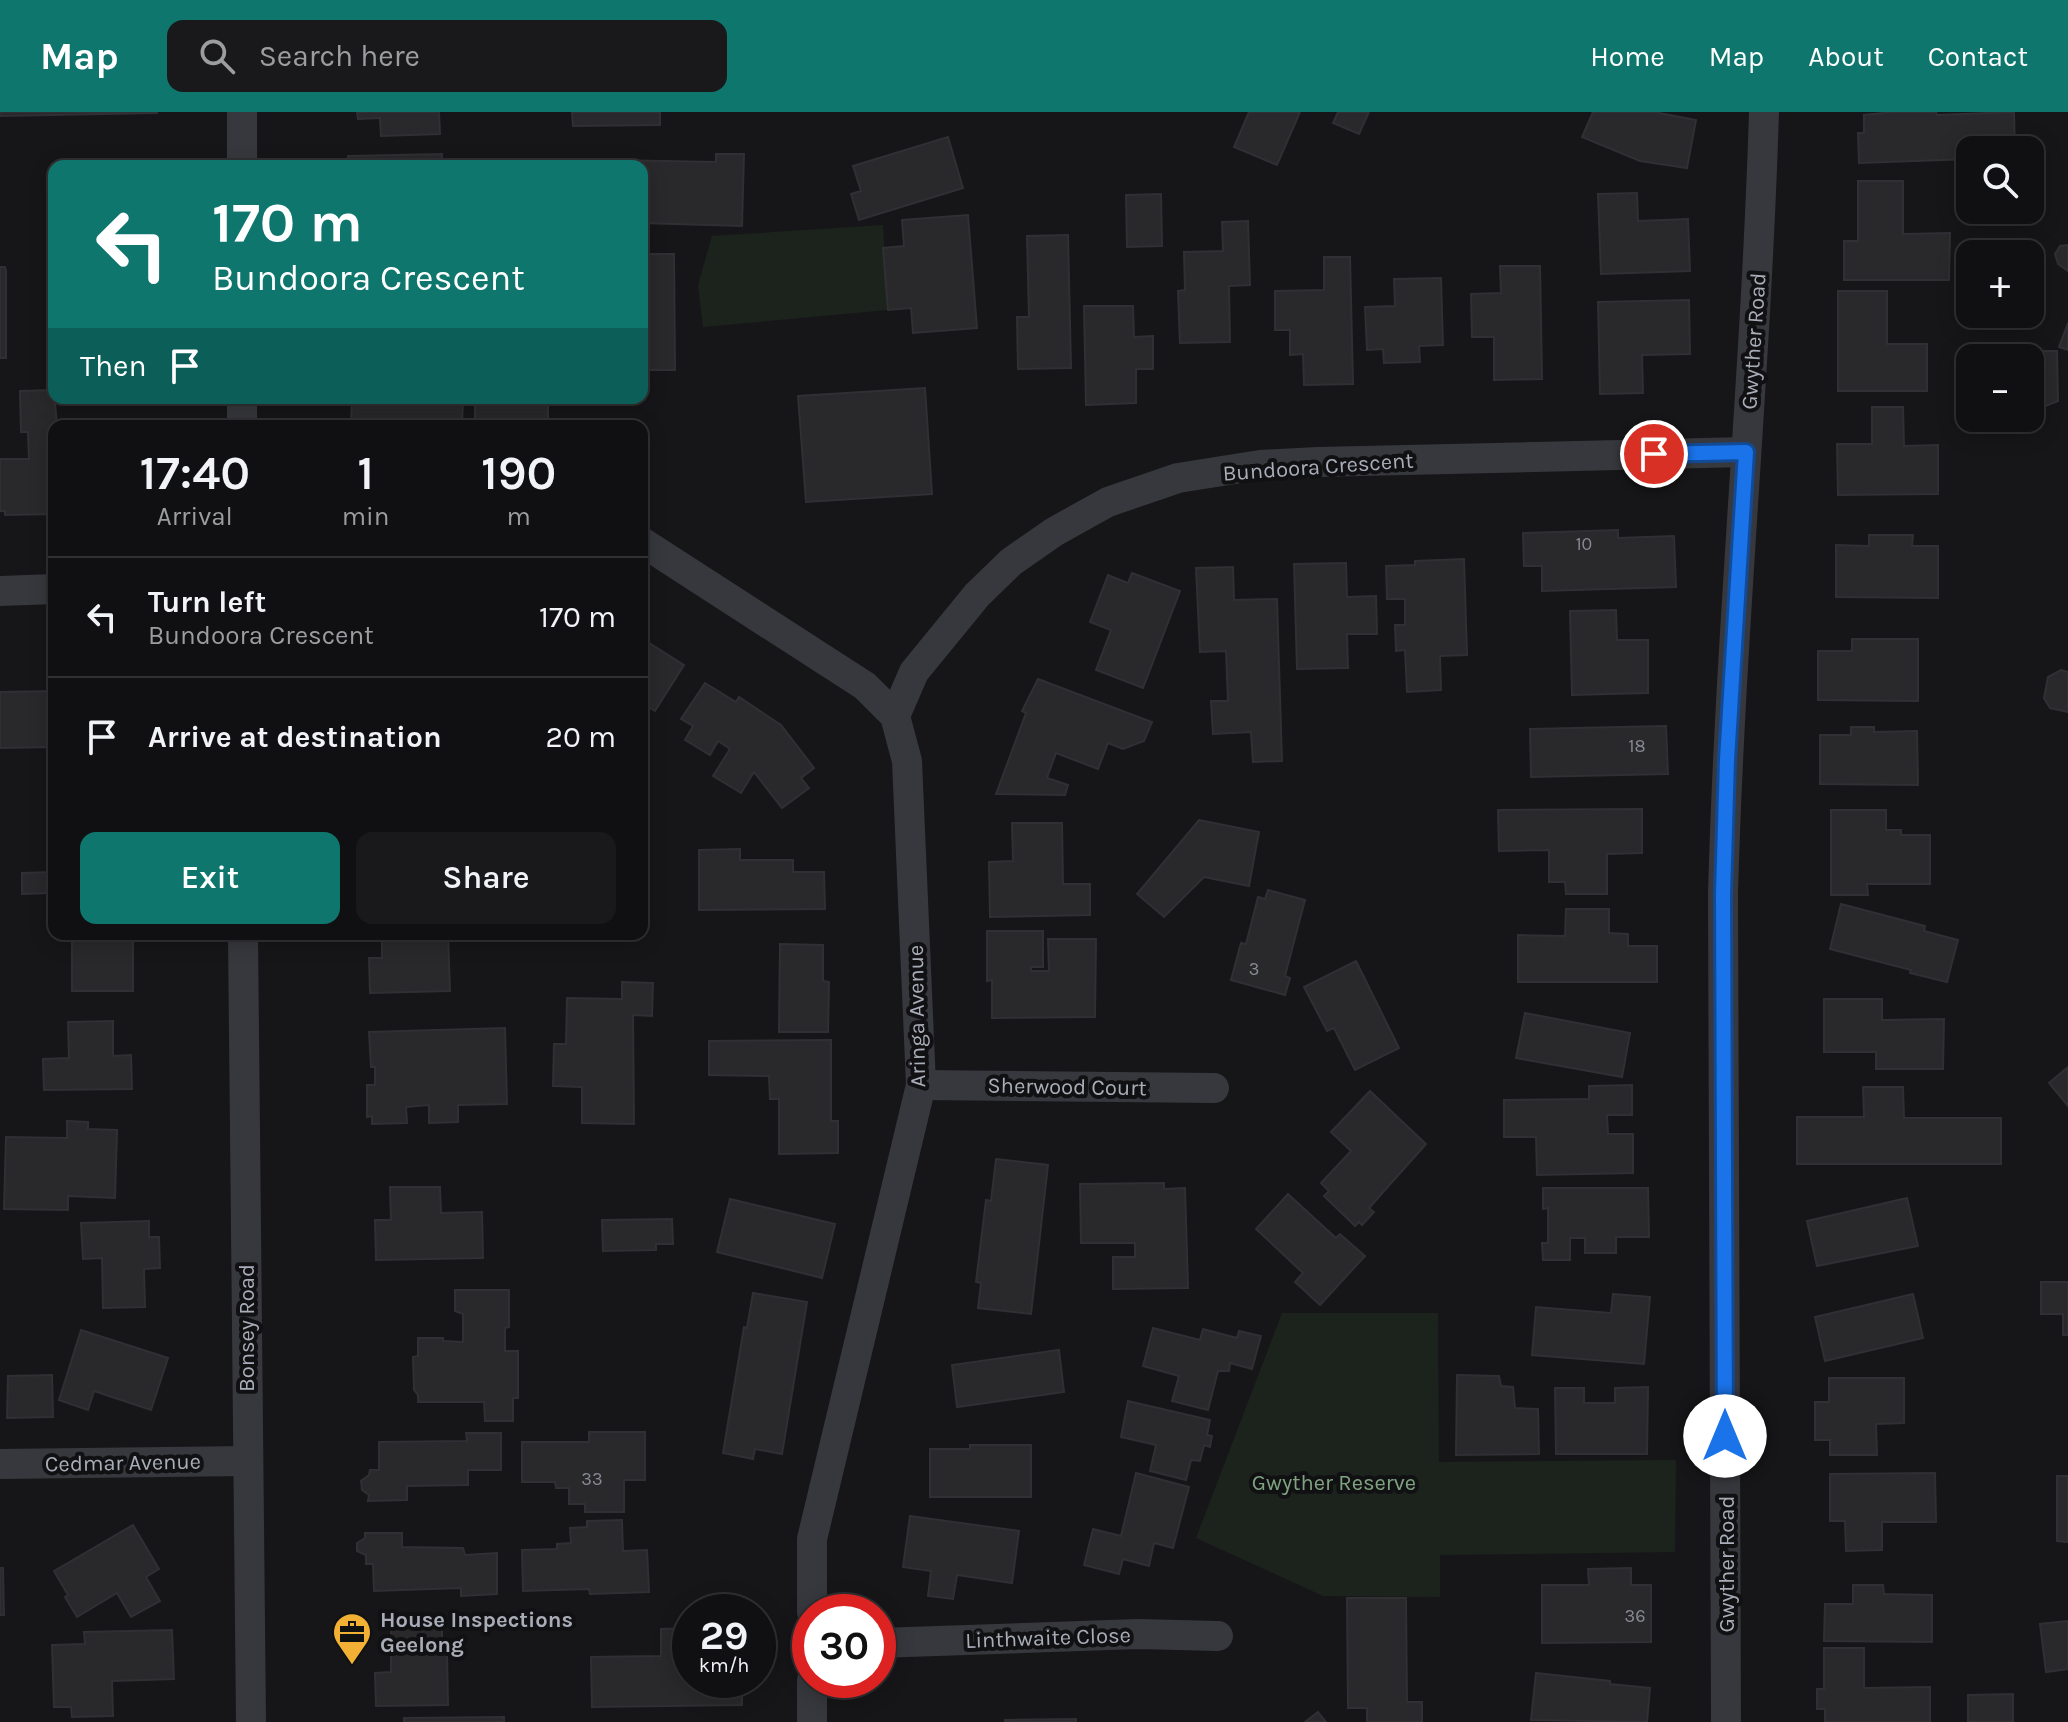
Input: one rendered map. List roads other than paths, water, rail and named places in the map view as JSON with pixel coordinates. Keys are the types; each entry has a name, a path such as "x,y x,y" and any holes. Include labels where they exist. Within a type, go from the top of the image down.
{"street":[{"path":"242,112 242,160"},
{"name":"Gwyther Road","path":"1726,1722 1723,894 1727,760 1760,249 1764,112"},
{"name":"Bundoora Crescent","path":"895,716 914,672 977,595 1011,562 1054,532 1108,502 1178,478 1260,465 1318,462 1746,452"},
{"path":"648,546 865,686 895,716"},
{"path":"0,591 48,589"},
{"name":"Aringa Avenue","path":"812,1594 812,1539 921,1085 907,761 895,716"},
{"name":"Bonsey Road","path":"243,940 251,1722"},
{"name":"Sherwood Court","path":"921,1085 1214,1088"},
{"name":"Cedmar Avenue","path":"0,1464 247,1461"},
{"name":"Linthwaite Close","path":"896,1642 1138,1634 1218,1636"},
{"path":"812,1698 812,1722"}],"place":[{"name":"House Inspections Geelong","path":"352,1666"}],"park label":[{"name":"Gwyther Reserve","path":"1334,1482"}]}
